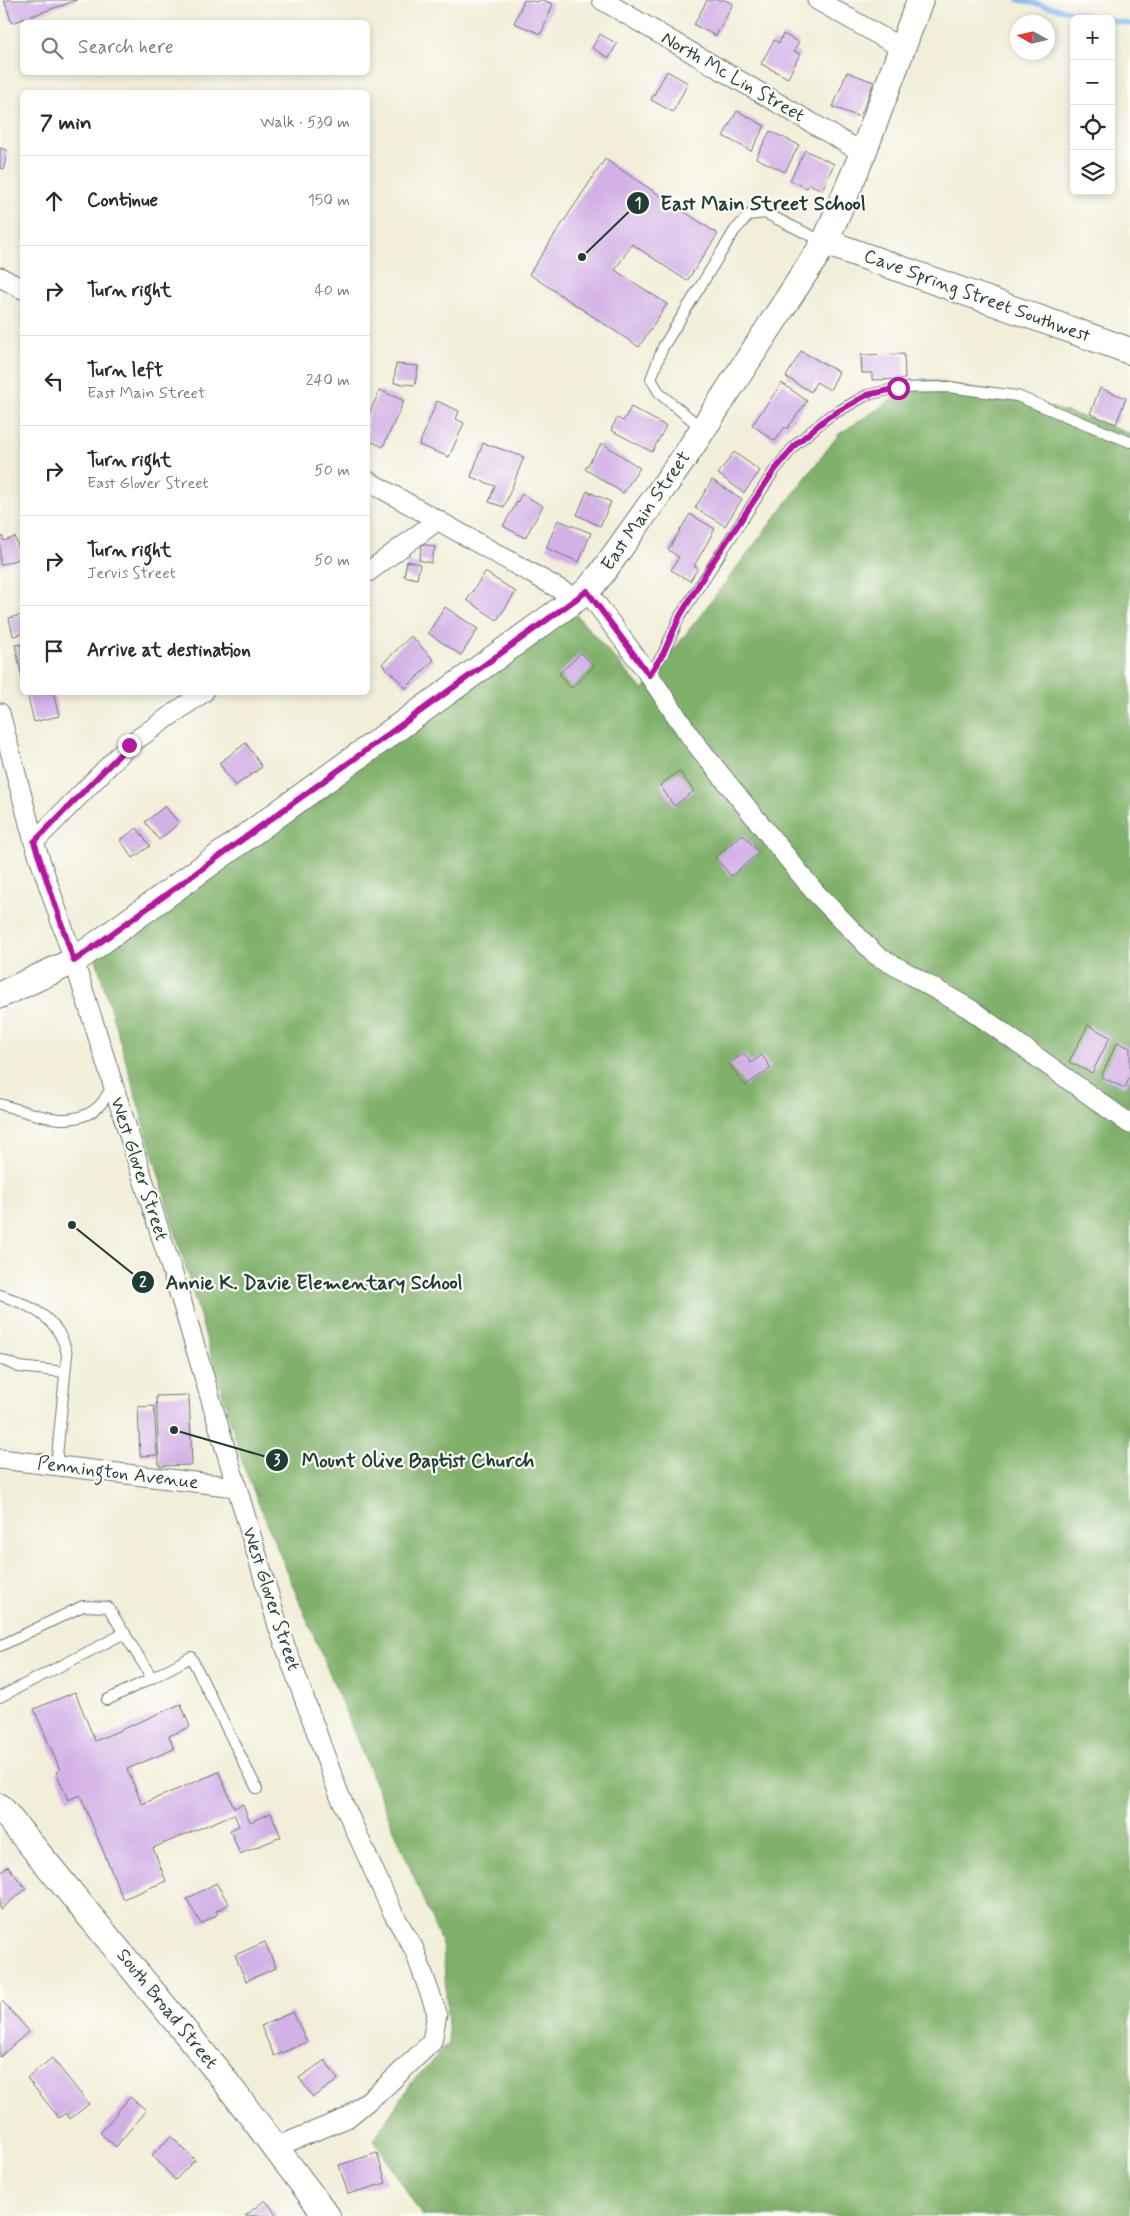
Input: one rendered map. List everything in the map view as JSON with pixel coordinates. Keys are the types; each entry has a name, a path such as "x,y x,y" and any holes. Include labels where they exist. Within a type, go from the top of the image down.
{"main road":[{"name":"East Main Street","path":"0,995 74,961 582,595 602,573 702,429 825,242 864,153 906,43 920,0"},
{"name":"Cave Spring Street Southwest","path":"825,242 1130,351"},
{"name":"South Broad Street","path":"0,1807 213,2065 327,2216"}],"street":[{"name":"North Mc Lin Street","path":"602,0 864,153"},
{"path":"818,0 906,43"},
{"path":"0,276 20,288"},
{"path":"370,482 582,595 649,675 692,739 814,891 876,955 970,1009 1073,1085 1130,1124"},
{"path":"370,571 438,520"},
{"path":"34,842 129,745 200,695"},
{"name":"West Glover Street","path":"0,713 34,842 74,961 180,1296 279,1629 338,1794 393,1913 414,1949 437,2013 432,2042 385,2087 347,2118 276,2146"},
{"name":"Pennington Avenue","path":"0,1459 236,1487"}],"lane":[{"path":"702,429 660,394 651,378 662,347 735,230 749,215 765,213 825,242"},
{"path":"649,675 663,654 680,616 705,575 774,471 796,444 828,417 867,395 898,388 948,387 1008,394 1130,442"},
{"path":"0,1104 66,1120 82,1117 100,1105 113,1085"},
{"path":"0,1295 13,1299 35,1311 56,1326 65,1341 67,1355 56,1466"},
{"path":"0,1359 20,1367 65,1372"},
{"path":"0,1646 83,1606 108,1607 152,1678"},
{"path":"0,1697 125,1633"},
{"path":"107,1700 191,1657 257,1789"}],"green space":[{"path":"923,379 1028,401 1105,424 1130,434 1130,2216 422,2216 374,2139 412,2082 449,2043 443,1947 244,1468 94,952 571,609 643,690 839,434"}],"building":[{"path":"4,0 77,0 20,20 12,23"},
{"path":"524,0 538,2 543,0 553,4 541,34 514,23"},
{"path":"707,0 725,0 733,4 716,36 694,25"},
{"path":"600,34 617,44 609,58 592,48"},
{"path":"783,34 799,42 794,51 800,54 788,78 761,64 774,40 779,43"},
{"path":"667,71 688,83 673,112 651,100"},
{"path":"847,72 874,82 860,117 833,107"},
{"path":"737,111 765,126 751,151 723,136"},
{"path":"770,131 799,145 785,172 756,158"},
{"path":"0,148 7,150 4,169 0,168"},
{"path":"805,150 834,164 822,190 809,184 807,188 790,180"},
{"path":"605,159 718,234 687,281 632,244 615,270 667,304 639,347 529,274"},
{"path":"801,351 839,372 830,390 816,382 811,392 786,377"},
{"path":"904,354 905,379 872,380 872,373 862,373 861,355"},
{"path":"396,364 418,366 415,385 394,383"},
{"path":"782,383 807,401 787,429 785,427 775,441 752,425"},
{"path":"1100,388 1126,398 1116,424 1090,414"},
{"path":"380,390 404,401 383,447 370,441 370,412"},
{"path":"437,401 459,411 456,419 464,423 449,457 419,445"},
{"path":"631,407 666,426 652,452 611,430 617,418 623,421"},
{"path":"483,443 524,457 504,507 489,502 495,486 471,477"},
{"path":"602,443 640,468 623,493 585,469"},
{"path":"734,452 760,471 744,493 718,474"},
{"path":"712,480 742,499 725,526 695,508"},
{"path":"587,491 611,502 600,526 577,515"},
{"path":"522,494 543,506 525,538 503,526"},
{"path":"690,514 715,529 694,566 698,568 690,581 671,570 679,557 668,550"},
{"path":"558,520 591,533 579,562 546,548"},
{"path":"0,536 2,536 4,541 15,537 20,559 0,565"},
{"path":"422,544 435,547 431,563 419,560"},
{"path":"407,561 420,564 417,579 404,576"},
{"path":"485,572 516,592 497,620 467,600"},
{"path":"445,607 478,629 461,655 428,633"},
{"path":"20,615 20,634 13,636 9,618"},
{"path":"411,636 434,660 406,688 382,664"},
{"path":"20,644 20,669 15,645"},
{"path":"581,653 594,666 571,688 559,674"},
{"path":"27,695 54,695 59,716 34,722"},
{"path":"246,743 262,767 235,786 219,763"},
{"path":"679,771 694,791 674,806 660,785"},
{"path":"165,806 179,823 159,840 145,822"},
{"path":"137,828 150,846 133,858 120,840"},
{"path":"743,834 759,853 731,876 715,857"},
{"path":"1088,1025 1110,1037 1092,1073 1069,1062"},
{"path":"1117,1042 1130,1048 1130,1076 1125,1088 1101,1077"},
{"path":"744,1053 751,1063 762,1055 771,1068 745,1086 729,1064"},
{"path":"189,1395 192,1465 159,1466 156,1396"},
{"path":"154,1406 157,1455 140,1456 138,1407"},
{"path":"75,1692 95,1741 181,1704 190,1727 169,1736 174,1749 127,1769 142,1804 219,1772 234,1808 243,1804 250,1822 271,1813 281,1837 240,1854 230,1830 239,1826 234,1814 153,1848 166,1881 123,1899 80,1795 68,1800 56,1772 60,1770 34,1709"},
{"path":"8,1866 26,1889 0,1910 0,1873"},
{"path":"216,1883 229,1904 216,1911 218,1914 201,1924 187,1899"},
{"path":"265,1942 276,1968 246,1981 235,1955"},
{"path":"2,2001 29,2031 0,2057 0,2003"},
{"path":"293,2012 307,2042 274,2056 261,2026"},
{"path":"52,2058 89,2104 70,2119 66,2113 59,2118 27,2078"},
{"path":"325,2060 338,2080 313,2097 299,2078"},
{"path":"130,2097 146,2110 116,2147 100,2133"},
{"path":"171,2136 195,2160 175,2180 152,2155"},
{"path":"377,2153 386,2183 348,2194 339,2165"},
{"path":"265,2200 278,2216 245,2216"}],"waterway":[{"path":"1019,0 1087,15"},
{"path":"1115,21 1130,24"}],"place":[{"name":"East Main Street School","path":"582,257"},
{"name":"Annie K. Davie Elementary School","path":"72,1225"},
{"name":"Mount Olive Baptist Church","path":"174,1430"}],"route":[{"path":"129,745 34,842 74,961 587,591 649,675 663,654 680,616 710,566 774,471 796,444 828,417 867,395 898,388"}]}
